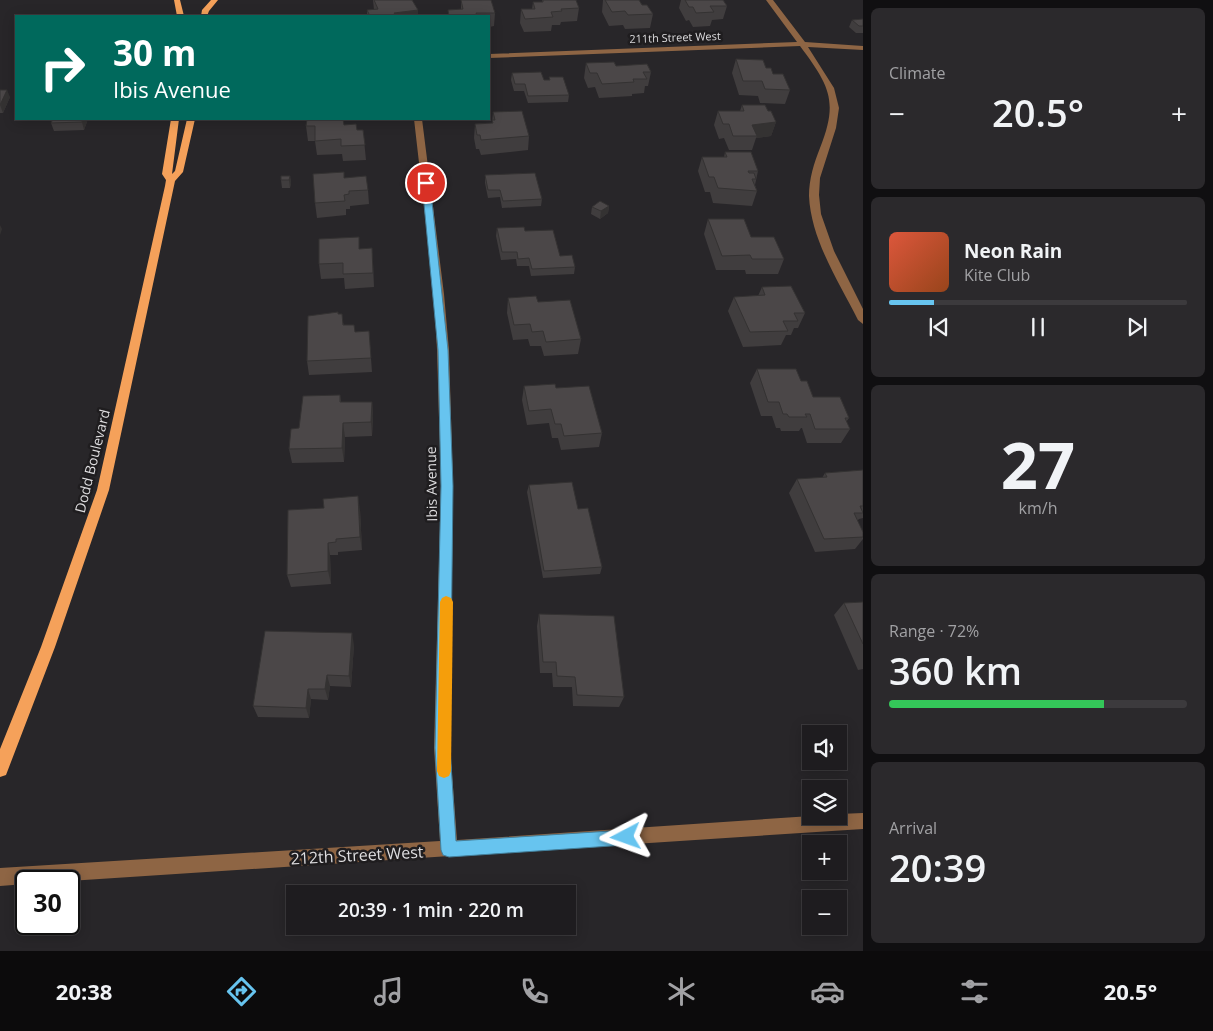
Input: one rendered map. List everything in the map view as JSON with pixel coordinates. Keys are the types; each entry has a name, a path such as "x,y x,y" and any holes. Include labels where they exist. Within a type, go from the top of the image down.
{"main road":[{"path":"177,0 181,15"},
{"path":"204,15 206,10 215,0"},
{"name":"Dodd Boulevard","path":"171,180 168,174 175,120"},
{"name":"Dodd Boulevard","path":"0,769 48,647 103,490 171,180 179,172 191,120"}],"street":[{"path":"769,0 825,78 835,100 834,121 814,179 814,199 818,220 863,320"},
{"name":"211th Street West","path":"490,56 800,44 863,48"},
{"name":"Ibis Avenue","path":"418,120 438,284 443,350 447,496 442,748 449,850"},
{"name":"212th Street West","path":"0,877 449,850 863,821"}],"building":[{"path":"374,0 412,0 418,10 394,13 395,15 370,15 367,10 378,9"},
{"path":"461,0 491,0 495,13 449,15 448,10 463,9"},
{"path":"543,0 576,0 579,8 561,9 562,11 551,12 553,17 525,19 521,9 535,9 533,2 543,2"},
{"path":"605,0 639,0 642,5 647,5 653,14 628,15 625,11 612,12"},
{"path":"685,0 723,0 727,6 710,6 714,12 696,13 693,7 689,7"},
{"path":"863,19 863,26 859,26 852,20"},
{"path":"736,59 763,60 766,68 771,68 773,74 783,74 790,90 765,89 762,81 743,81"},
{"path":"614,62 616,66 647,64 651,72 643,72 647,79 633,79 634,82 602,84 597,73 590,73 586,63"},
{"path":"541,72 544,80 550,80 549,77 563,77 569,95 528,96 525,84 515,84 512,73"},
{"path":"0,90 7,90 0,105"},
{"path":"742,105 765,105 768,111 771,111 776,122 752,125 757,136 733,136 729,124 723,124 718,111 744,111"},
{"path":"522,111 529,136 481,140 480,135 477,135 475,124 493,123 492,120 495,120 493,112"},
{"path":"52,120 83,120 82,122 51,123"},
{"path":"307,120 343,120 344,125 356,124 357,130 363,130 365,145 341,146 341,139 315,141 315,126 306,126"},
{"path":"725,152 751,152 758,171 748,171 749,173 754,173 756,179 752,179 757,191 718,188 714,177 709,177 702,157 727,157"},
{"path":"344,172 344,178 366,176 368,190 349,191 349,194 344,195 345,201 315,203 313,174"},
{"path":"535,173 542,199 503,201 500,190 488,190 485,175"},
{"path":"281,176 290,176 289,180 281,180"},
{"path":"600,201 609,206 601,211 592,207"},
{"path":"708,219 744,219 751,237 774,237 784,259 752,259 750,255 722,256"},
{"path":"524,227 525,231 553,230 560,256 572,255 575,267 532,269 529,258 518,259 517,252 502,252 497,228"},
{"path":"359,237 359,249 372,248 373,273 343,274 343,263 319,264 319,239"},
{"path":"791,286 805,313 794,313 798,321 783,321 788,331 750,332 734,297 765,295 762,287"},
{"path":"536,296 538,302 570,300 581,339 546,342 543,331 532,332 530,324 514,325 508,298"},
{"path":"338,312 338,314 342,314 343,325 354,325 355,332 369,331 371,358 307,361 308,316"},
{"path":"757,369 796,369 801,381 807,381 813,397 840,397 849,418 845,418 850,429 815,429 810,414 805,414 807,417 789,417 787,414 783,414 779,402 768,402"},
{"path":"555,384 556,388 589,386 602,433 564,436 561,424 555,424 551,409 529,411 524,386"},
{"path":"340,395 340,402 372,402 371,422 343,423 342,448 289,449 291,429 299,428 303,396"},
{"path":"863,470 863,506 860,506 863,513 854,513 863,532 863,537 824,539 797,479 827,477 825,473"},
{"path":"572,482 578,509 588,508 602,567 544,571 529,485"},
{"path":"358,496 360,537 336,539 336,542 328,543 328,571 287,575 288,510 324,508 323,499"},
{"path":"863,602 863,644 844,603"},
{"path":"539,614 614,616 624,697 577,695 575,677 557,676 556,662 543,662"},
{"path":"265,631 352,633 349,676 327,675 325,689 308,689 306,708 253,706"}],"slow traffic":[{"path":"444,771 442,748 446,602"}],"route":[{"path":"426,183 439,294 443,350 447,486 442,748 449,850 626,837"}]}
